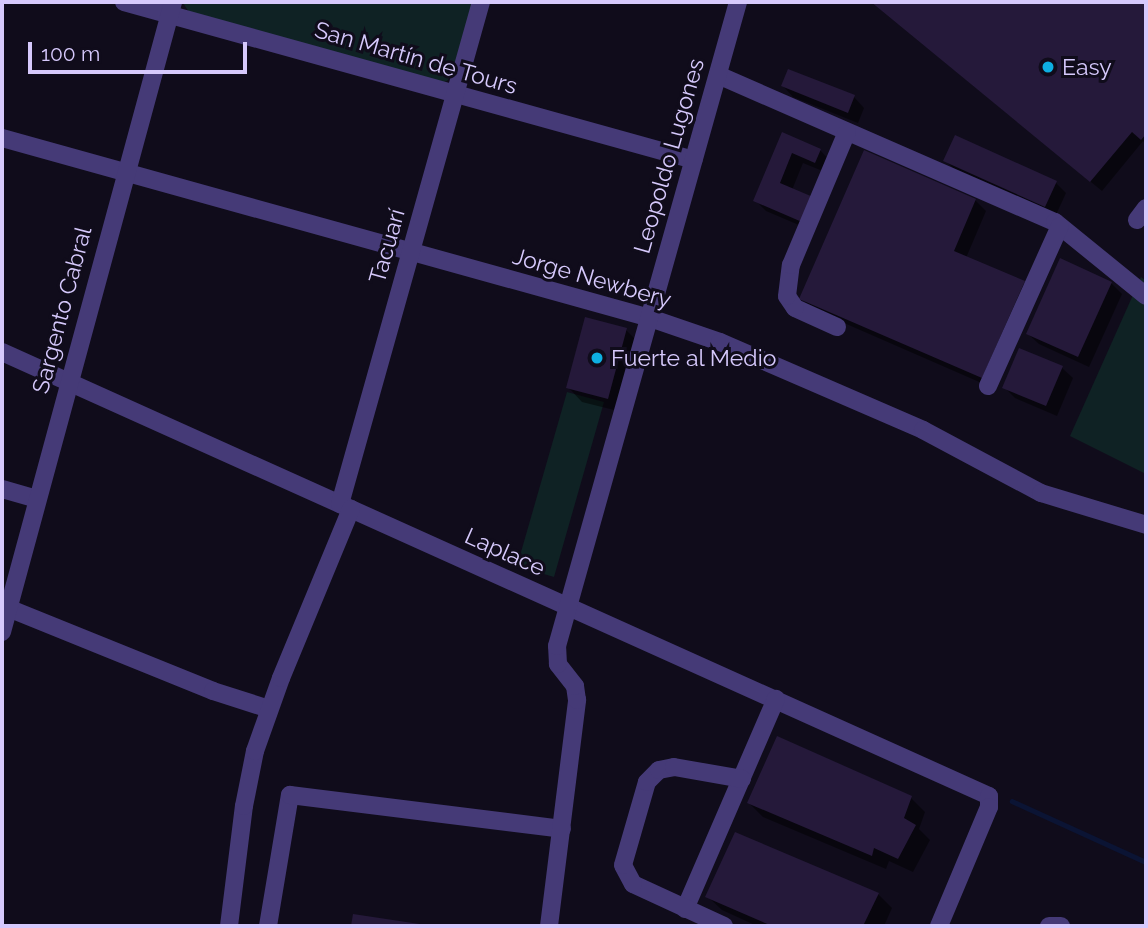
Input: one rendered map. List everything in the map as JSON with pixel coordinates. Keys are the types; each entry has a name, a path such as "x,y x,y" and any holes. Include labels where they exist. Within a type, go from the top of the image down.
{"street":[{"name":"San Martín de Tours","path":"124,2 171,8 455,94 694,160"},
{"name":"Tacuarí","path":"229,926 244,806 255,751 346,507 411,252 481,2"},
{"name":"Leopoldo Lugones","path":"550,926 577,700 575,686 558,663 557,646 738,2"},
{"name":"Sargento Cabral","path":"2,632 171,8"},
{"path":"718,75 1060,226 1146,296"},
{"path":"837,327 795,308 787,296 791,265 847,132"},
{"name":"Jorge Newbery","path":"2,138 650,318 720,342 923,430 1041,493 1146,525"},
{"path":"988,386 1060,226"},
{"name":"Laplace","path":"2,352 989,796 989,807 939,926"},
{"path":"2,489 37,499"},
{"path":"8,608 213,691 269,709"},
{"path":"685,909 776,699"},
{"path":"724,926 633,884 625,875 623,865 648,782 659,770 674,767 742,779"},
{"path":"268,926 290,795 562,829"},
{"path":"1049,926 1061,926"}],"green space":[{"path":"473,2 452,74 447,81 440,83 189,12 183,3"},
{"path":"1141,277 1146,281 1146,474 1070,436"},
{"path":"567,392 604,402 554,577 517,566"}],"building":[{"name":"Easy","path":"871,2 1146,2 1146,134 1141,140 1132,132 1090,182"},
{"path":"788,69 855,95 848,113 781,86"},
{"path":"782,132 821,149 815,163 792,153 780,183 813,197 802,222 753,201"},
{"path":"955,135 1057,181 1045,207 943,161"},
{"path":"864,150 976,199 954,251 1025,281 982,378 799,299"},
{"path":"1060,258 1112,282 1078,357 1026,334"},
{"name":"Fuerte al Medio","path":"585,317 627,328 608,399 566,388"},
{"path":"1019,348 1063,366 1046,406 1002,388"},
{"path":"777,736 912,796 904,818 916,825 898,859 874,848 872,856 747,803"},
{"path":"735,832 879,893 863,926 772,926 705,897"},
{"path":"353,914 426,925 426,926 351,926"}],"waterway":[{"path":"1012,801 1146,862"}],"place":[{"name":"Easy","path":"1048,67"},
{"name":"Fuerte al Medio","path":"597,358"}]}
